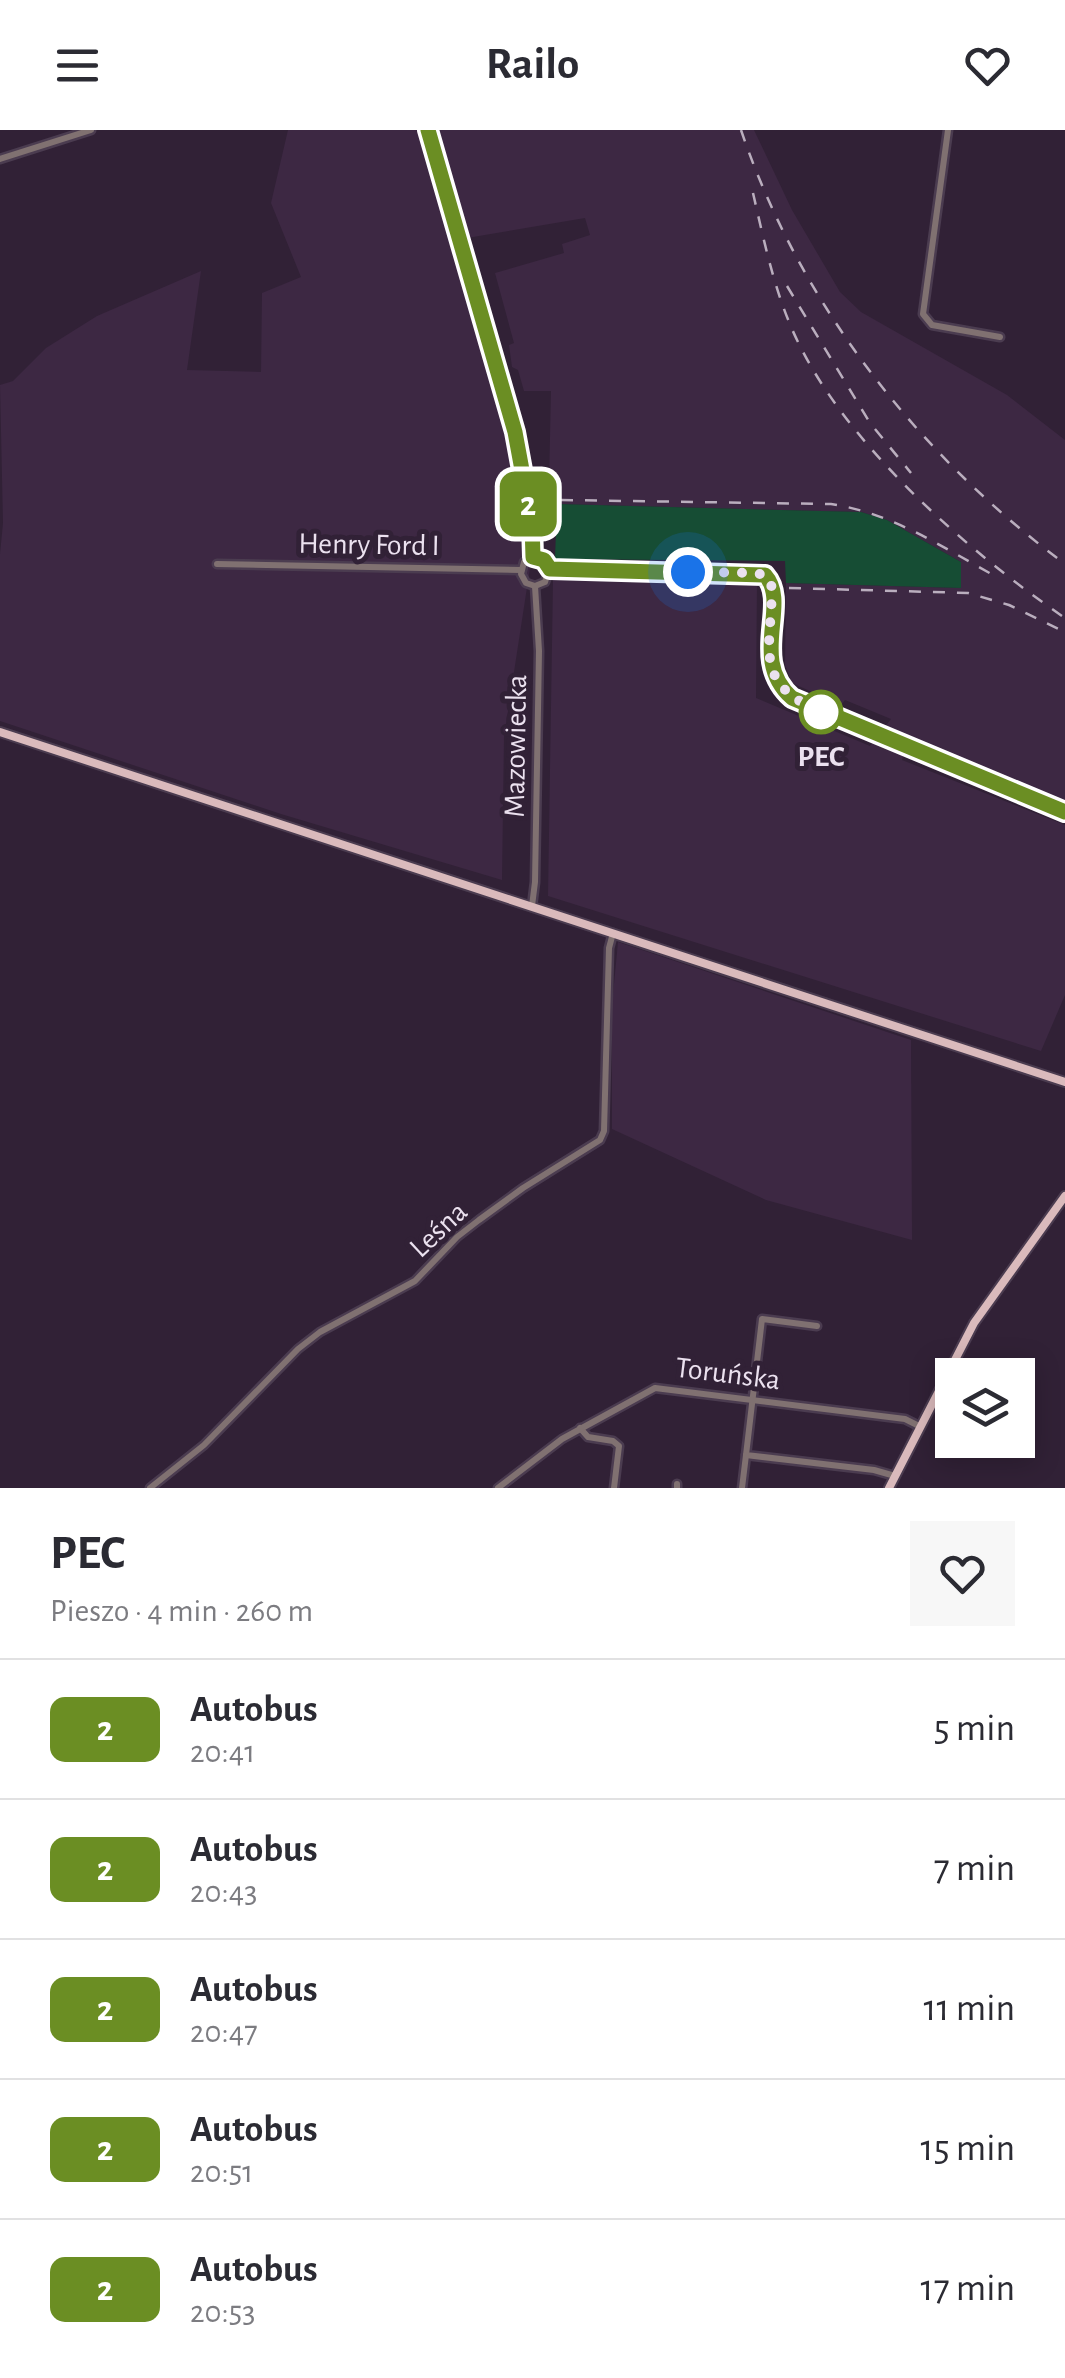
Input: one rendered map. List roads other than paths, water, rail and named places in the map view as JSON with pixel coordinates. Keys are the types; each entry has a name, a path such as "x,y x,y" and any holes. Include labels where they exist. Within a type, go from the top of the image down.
{"main road":[{"path":"0,732 1063,1081"},
{"path":"889,1488 974,1323 1065,1196"}],"street":[{"path":"0,159 91,130"},
{"path":"428,130 515,432 532,524 533,557"},
{"path":"948,130 923,314 932,325 1000,337"},
{"path":"533,557 544,560 550,569 544,582 535,586 523,579 520,570 533,557"},
{"name":"Henry Ford I","path":"217,564 520,570"},
{"path":"550,569 765,575 772,588 770,662 774,676 792,698 1065,812"},
{"name":"Mazowiecka","path":"532,906 539,652 535,586"},
{"name":"Leśna","path":"150,1488 204,1445 298,1348 320,1332 416,1281 457,1237 479,1220 600,1140 604,1131 609,948 613,933"},
{"path":"742,1488 762,1319 817,1326"},
{"name":"Toruńska","path":"498,1488 580,1428 655,1388 905,1418 919,1426"},
{"path":"580,1428 588,1438 617,1443 614,1488"},
{"path":"746,1456 874,1470 895,1476"}],"railway":[{"path":"741,130 796,256 870,371 913,425 961,475 1065,564"},
{"path":"753,193 784,310 822,385 916,497 991,563 1065,618"},
{"path":"787,286 870,423 911,473"},
{"path":"561,500 831,504 896,523 995,576"},
{"path":"789,588 968,593 1009,605 1065,632"}],"place":[{"name":"PEC","path":"821,712"}]}
